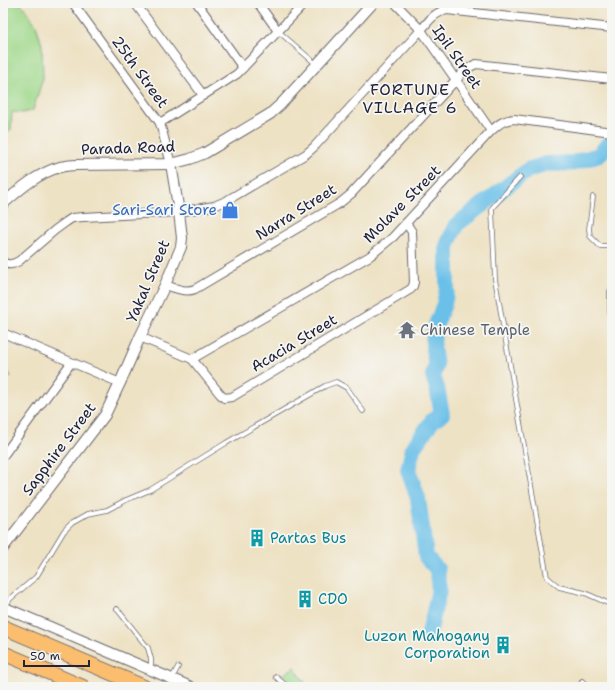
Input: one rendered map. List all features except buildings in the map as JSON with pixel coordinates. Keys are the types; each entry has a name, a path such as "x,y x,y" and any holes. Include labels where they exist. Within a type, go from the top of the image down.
{"highway":[{"path":"3,627 144,687"},
{"path":"3,653 82,687"}],"street":[{"name":"25th Street","path":"73,3 160,123 172,164"},
{"path":"135,3 203,95"},
{"path":"197,3 243,68"},
{"path":"258,3 278,31"},
{"path":"160,123 237,74 305,3"},
{"name":"Parada Road","path":"3,204 34,179 61,167 76,165 172,164 190,160 205,153 270,114 281,104 373,3"},
{"name":"Ipil Street","path":"395,3 421,30 491,131"},
{"path":"3,262 5,264 15,263 72,218 179,212 220,204 306,154 440,11 447,10 612,28"},
{"name":"Narra Street","path":"165,285 191,291 340,203 351,194 466,69 476,64 612,79"},
{"name":"Molave Street","path":"192,359 370,256 393,237 491,131 502,122 514,119 612,132"},
{"name":"Yakal Street","path":"120,384 181,247 182,238 172,164"},
{"name":"Acacia Street","path":"140,337 192,359 224,398 232,397 414,286 412,232 406,223"},
{"path":"3,334 120,384"},
{"path":"3,456 71,363"},
{"name":"Sapphire Street","path":"3,548 105,415 120,384"},
{"path":"4,608 191,687"}],"lane":[{"path":"278,31 316,64"},
{"path":"520,177 492,208 495,279 547,577 559,587 585,593 612,605"},
{"path":"593,197 589,229 590,236 600,246 612,246"},
{"path":"612,289 610,291 612,328"},
{"path":"4,608 10,599 36,577 64,531 72,523 88,514 107,510 150,490 226,443 325,386 336,382 346,388 363,411"},
{"path":"117,609 148,648 151,659 149,669"},
{"path":"172,679 178,667"},
{"path":"276,677 288,687"},
{"path":"582,681 588,687"}],"green space":[{"path":"3,3 19,3 24,7 36,25 42,45 43,78 33,110 23,113 12,112 11,130 3,138"},
{"path":"3,365 11,376 3,382"},
{"path":"294,667 308,687 286,687 279,678"}],"waterway":[{"path":"428,638 439,590 437,569 426,557 418,498 408,470 413,448 433,420 442,414 433,376 436,364 433,349 434,330 444,304 447,289 447,246 456,225 528,170 547,164 573,163 599,155 607,145 612,145"}],"place":[{"name":"Sari-Sari Store","path":"230,210"},
{"name":"Chinese Temple","path":"407,330"},
{"name":"Partas Bus","path":"257,538"},
{"name":"CDO","path":"305,599"},
{"name":"Luzon Mahogany Corporation","path":"503,645"}],"district":[{"name":"FORTUNE VILLAGE 6","path":"410,98"}]}
